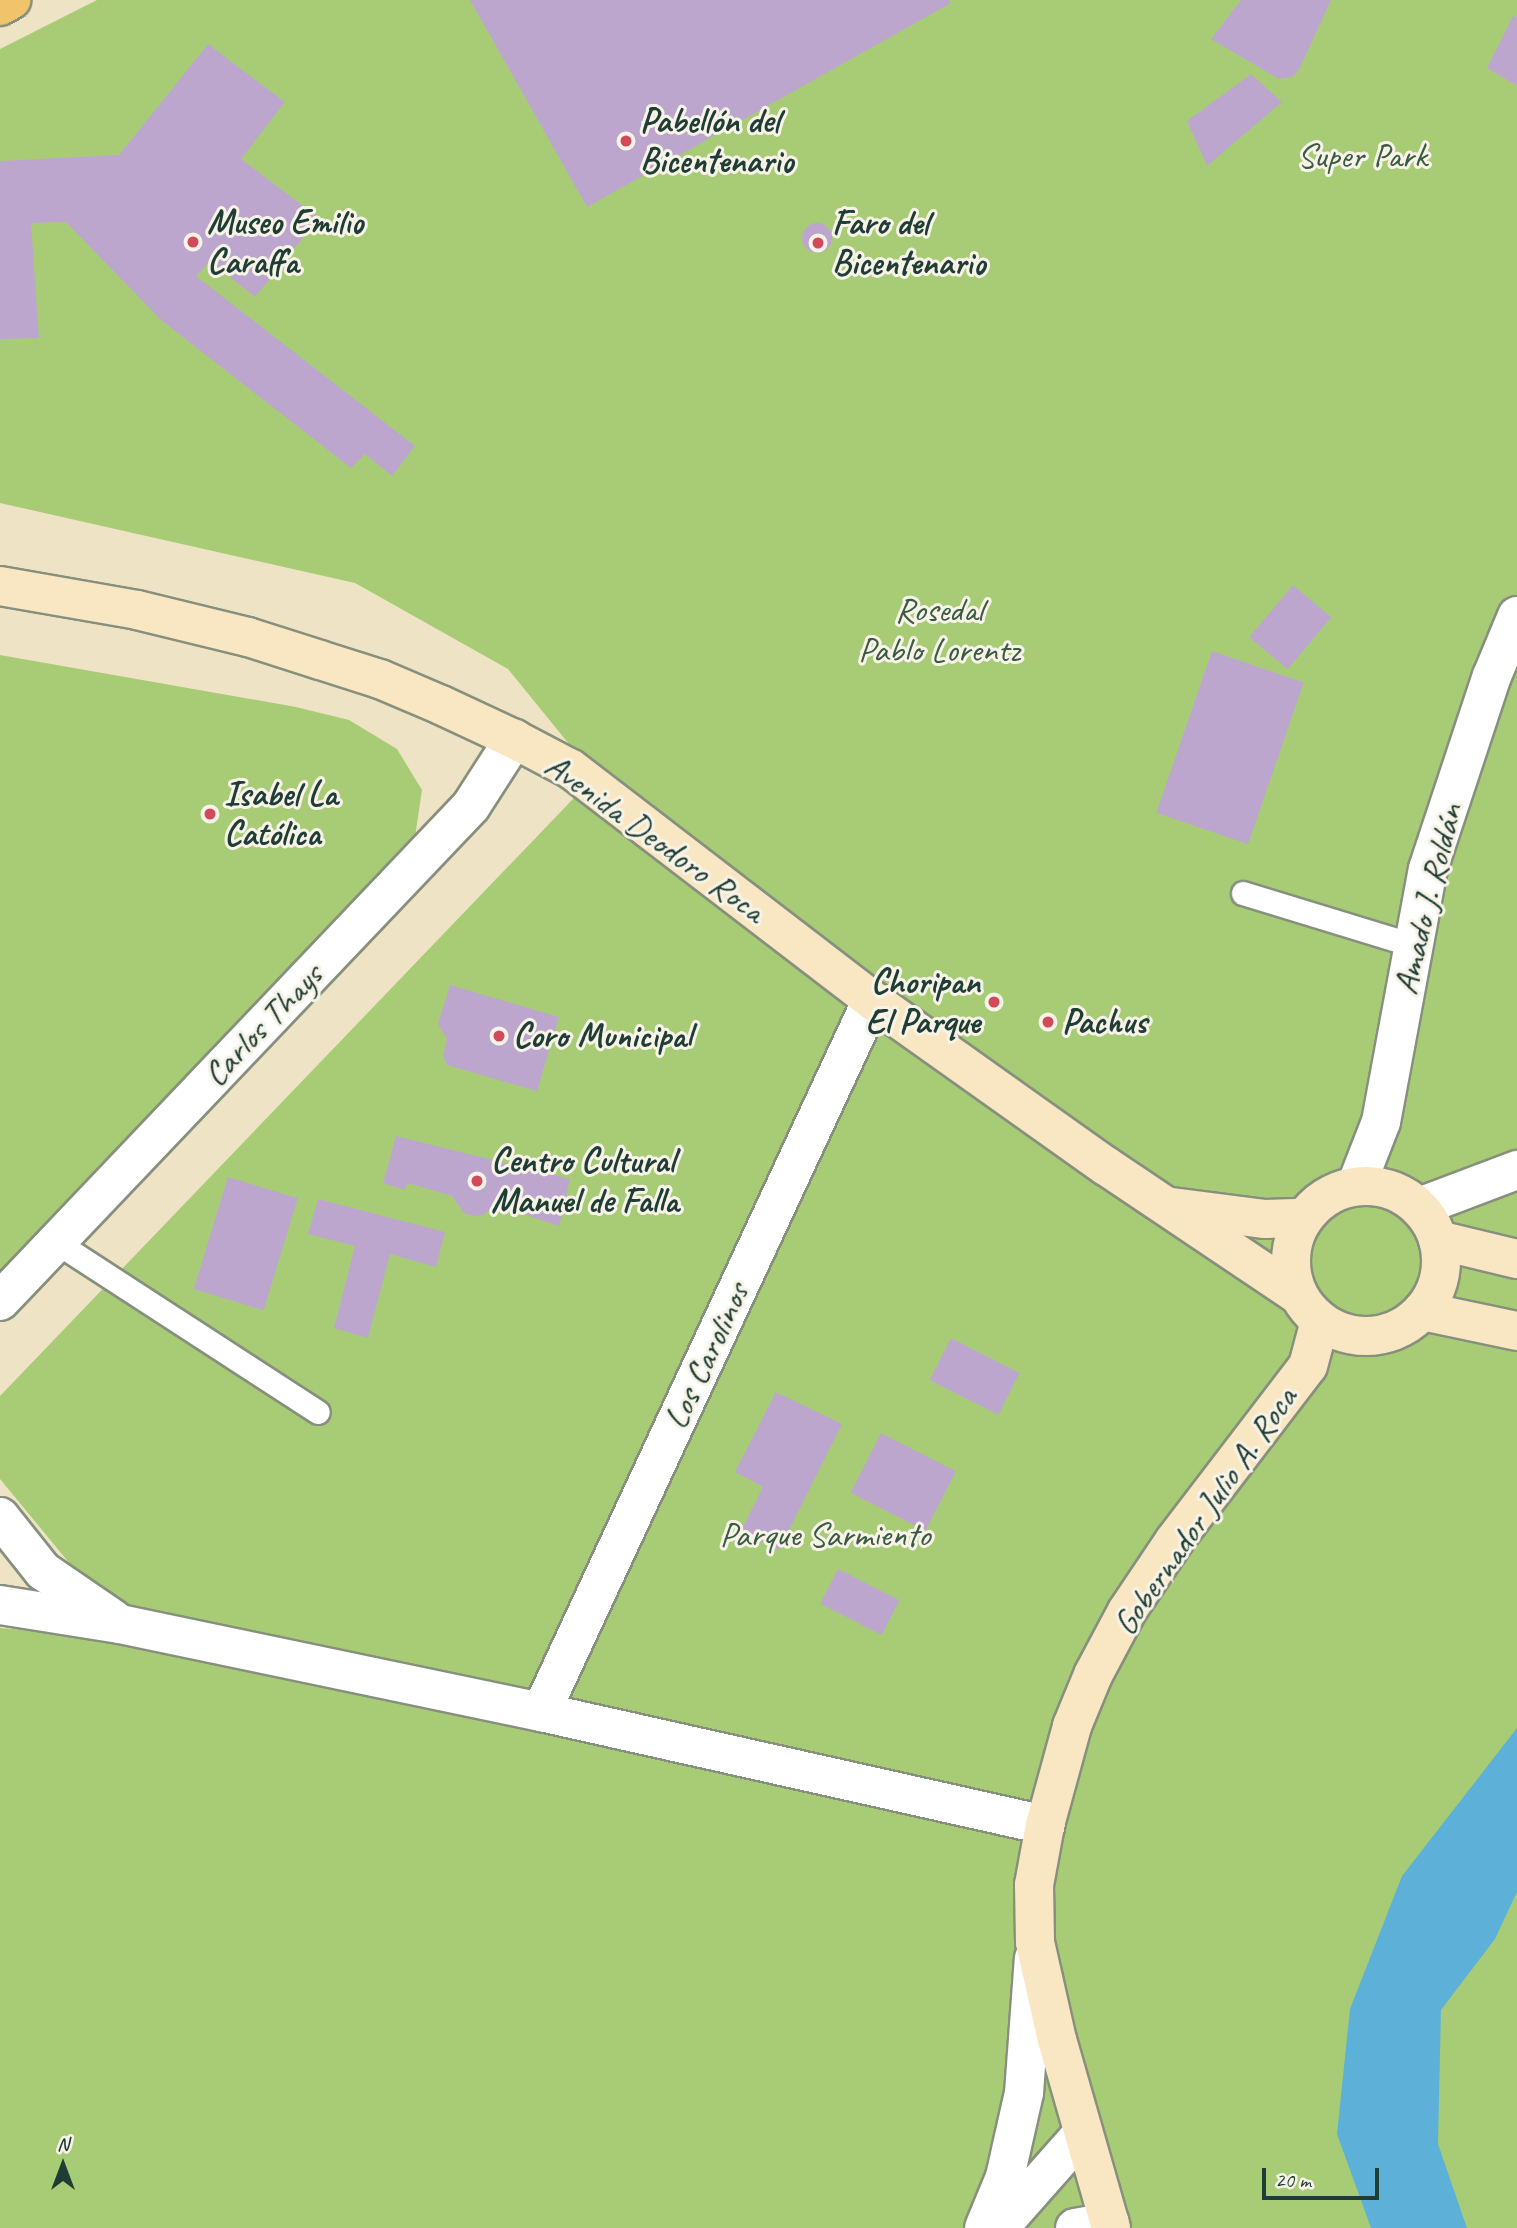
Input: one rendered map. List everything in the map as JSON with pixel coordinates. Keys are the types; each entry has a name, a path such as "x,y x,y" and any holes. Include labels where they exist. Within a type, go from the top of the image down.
{"main road":[{"path":"0,6 11,0"},
{"name":"Avenida Deodoro Roca","path":"0,586 136,610 248,637 380,679 514,738 571,769 872,1000 1309,1308"},
{"path":"1356,1186 1379,1186 1401,1194 1419,1207 1431,1222 1438,1240 1441,1265 1436,1289 1422,1311 1404,1326 1383,1334 1360,1336 1339,1332 1309,1308 1291,1276 1290,1256 1294,1237 1303,1218 1317,1203 1335,1191 1356,1186"},
{"name":"Avenida Deodoro Roca","path":"1163,1205 1265,1219 1303,1218"},
{"path":"1438,1240 1517,1259"},
{"name":"Gobernador Julio A. Roca","path":"1098,2226 1082,2134 1035,1942 1034,1885 1045,1825 1072,1726 1093,1675 1127,1611 1174,1541 1308,1366 1309,1308"},
{"path":"1422,1311 1517,1331"}],"street":[{"name":"Amado J. Roldán","path":"1356,1186 1381,1122 1428,869 1492,676 1516,621"},
{"name":"Carlos Thays","path":"0,1301 471,806 514,738"},
{"name":"Los Carolinos","path":"541,1712 872,1000"},
{"path":"1419,1207 1517,1170"},
{"path":"0,1517 43,1571 120,1624"},
{"path":"0,1605 120,1624 541,1712 1045,1825"},
{"path":"984,2228 1005,2177 1024,2094 1035,1942"},
{"path":"999,2228 1082,2134"}],"lane":[{"path":"1242,894 1413,945"},
{"path":"56,1242 318,1412"}],"green space":[{"name":"Parque Sarmiento","path":"97,0 1517,0 1517,2228 0,2228 0,1628 131,1638 0,1479 0,1396 595,776 508,669 355,583 0,503 0,49"},
{"path":"0,655 296,707 349,720 397,749 422,790 415,837 0,1276"}],"water":[{"path":"1517,1728 1517,1892 1495,1939 1441,2010 1438,2144 1467,2228 1371,2228 1337,2134 1350,2009 1402,1876"}],"building":[{"name":"Pabellón del Bicentenario","path":"470,0 949,0 951,3 587,207"},
{"path":"1241,0 1331,0 1299,70 1292,77 1279,79 1211,39"},
{"path":"1513,16 1517,18 1517,86 1487,68"},
{"name":"Museo Emilio Caraffa","path":"208,44 285,102 241,159 319,218 255,297 210,261 196,276 415,446 392,476 365,454 351,468 161,320 66,222 31,223 39,338 0,339 0,161 119,155"},
{"path":"1251,74 1282,102 1207,166 1187,121"},
{"path":"817,223 828,227 832,238 828,249 817,253 806,249 802,238 806,227"},
{"path":"1293,585 1331,617 1288,669 1249,637"},
{"path":"1212,651 1304,683 1248,844 1156,813"},
{"name":"Coro Municipal","path":"450,985 559,1017 537,1091 447,1065 443,1056 447,1039 438,1024"},
{"name":"Centro Cultural Manuel de Falla","path":"396,1136 570,1179 559,1226 496,1205 483,1215 474,1216 464,1213 452,1196 408,1183 404,1190 383,1183"},
{"path":"228,1177 298,1198 264,1310 194,1289"},
{"path":"318,1199 445,1232 436,1267 390,1254 368,1338 334,1328 355,1246 308,1234"},
{"path":"951,1338 1020,1373 998,1415 930,1380"},
{"path":"776,1392 842,1424 779,1550 741,1531 763,1487 735,1472"},
{"path":"881,1433 956,1471 925,1531 851,1493"},
{"path":"838,1569 899,1600 882,1635 820,1604"}],"place":[{"name":"Pabellón del Bicentenario","path":"626,141"},
{"name":"Museo Emilio Caraffa","path":"193,242"},
{"name":"Faro del Bicentenario","path":"818,243"},
{"name":"Isabel La Católica","path":"210,814"},
{"name":"Choripan El Parque","path":"994,1002"},
{"name":"Pachus","path":"1048,1022"},
{"name":"Coro Municipal","path":"499,1036"},
{"name":"Centro Cultural Manuel de Falla","path":"477,1181"}],"park label":[{"name":"Super Park","path":"1362,156"},
{"name":"Rosedal Pablo Lorentz","path":"939,630"}]}
